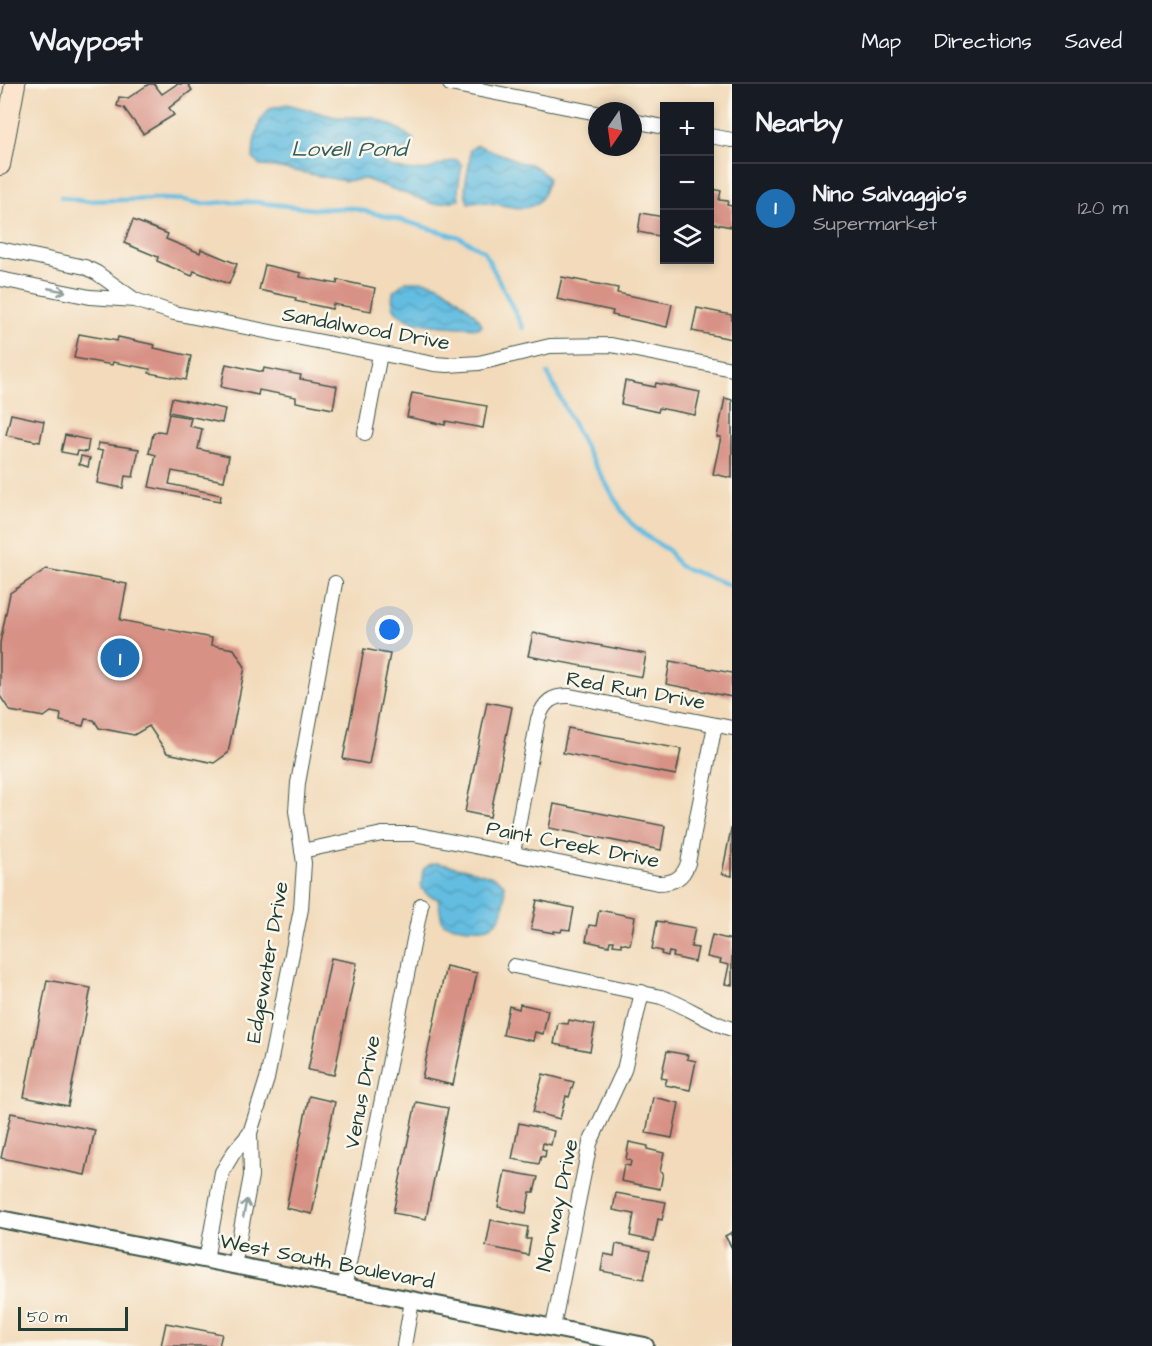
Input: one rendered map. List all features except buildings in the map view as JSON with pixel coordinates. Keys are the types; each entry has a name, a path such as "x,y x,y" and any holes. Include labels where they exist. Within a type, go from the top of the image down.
{"main road":[{"path":"0,165 15,84"}],"street":[{"path":"450,84 588,111"},
{"path":"642,123 660,126"},
{"path":"714,137 732,140"},
{"name":"Sandalwood Drive","path":"0,249 84,267 97,273 135,300"},
{"name":"Sandalwood Drive","path":"0,279 90,297 135,300 174,312 434,364 465,365 498,360 549,346 611,345 732,369"},
{"path":"364,434 380,354"},
{"name":"Edgewater Drive","path":"234,1266 251,1176 250,1133 267,1080 301,909 304,885 296,810 297,783 335,583"},
{"name":"Red Run Drive","path":"513,853 538,719 541,710 550,699 556,696 570,696 732,728"},
{"name":"Paint Creek Drive","path":"302,851 382,834 414,834 658,883 668,883 677,880 685,872 688,862 715,725"},
{"name":"Venus Drive","path":"344,1288 421,905"},
{"path":"514,966 642,992 670,1000 732,1029"},
{"name":"Norway Drive","path":"553,1327 590,1143 624,1070 642,992"},
{"name":"Edgewater Drive","path":"206,1260 222,1172 234,1152 250,1133"},
{"name":"West South Boulevard","path":"0,1219 645,1346"},
{"path":"404,1346 412,1301"}],"water":[{"name":"Lovell Pond","path":"287,104 335,117 372,117 399,129 414,140 413,145 405,150 391,154 384,164 418,171 457,160 462,165 458,189 459,200 434,204 365,179 345,181 260,166 253,158 254,142 260,121 270,108"},
{"name":"Lovell Pond","path":"477,145 539,169 548,178 545,192 539,201 523,208 480,202 468,203 465,189 470,150"},
{"path":"406,281 428,282 440,286 470,310 482,326 478,328 434,325 403,317 395,309 393,292"},
{"path":"436,863 482,873 504,884 504,900 498,921 482,928 445,924 442,921 438,899 428,895 421,888 423,870"}],"waterway":[{"path":"61,197 82,201 163,199 203,204 256,202 312,209 352,208 397,219 459,237 484,251 523,328"},
{"path":"548,374 587,451 631,523 668,550 679,566 732,586"}],"place":[{"name":"Nino Salvaggio's","path":"120,658"}]}
